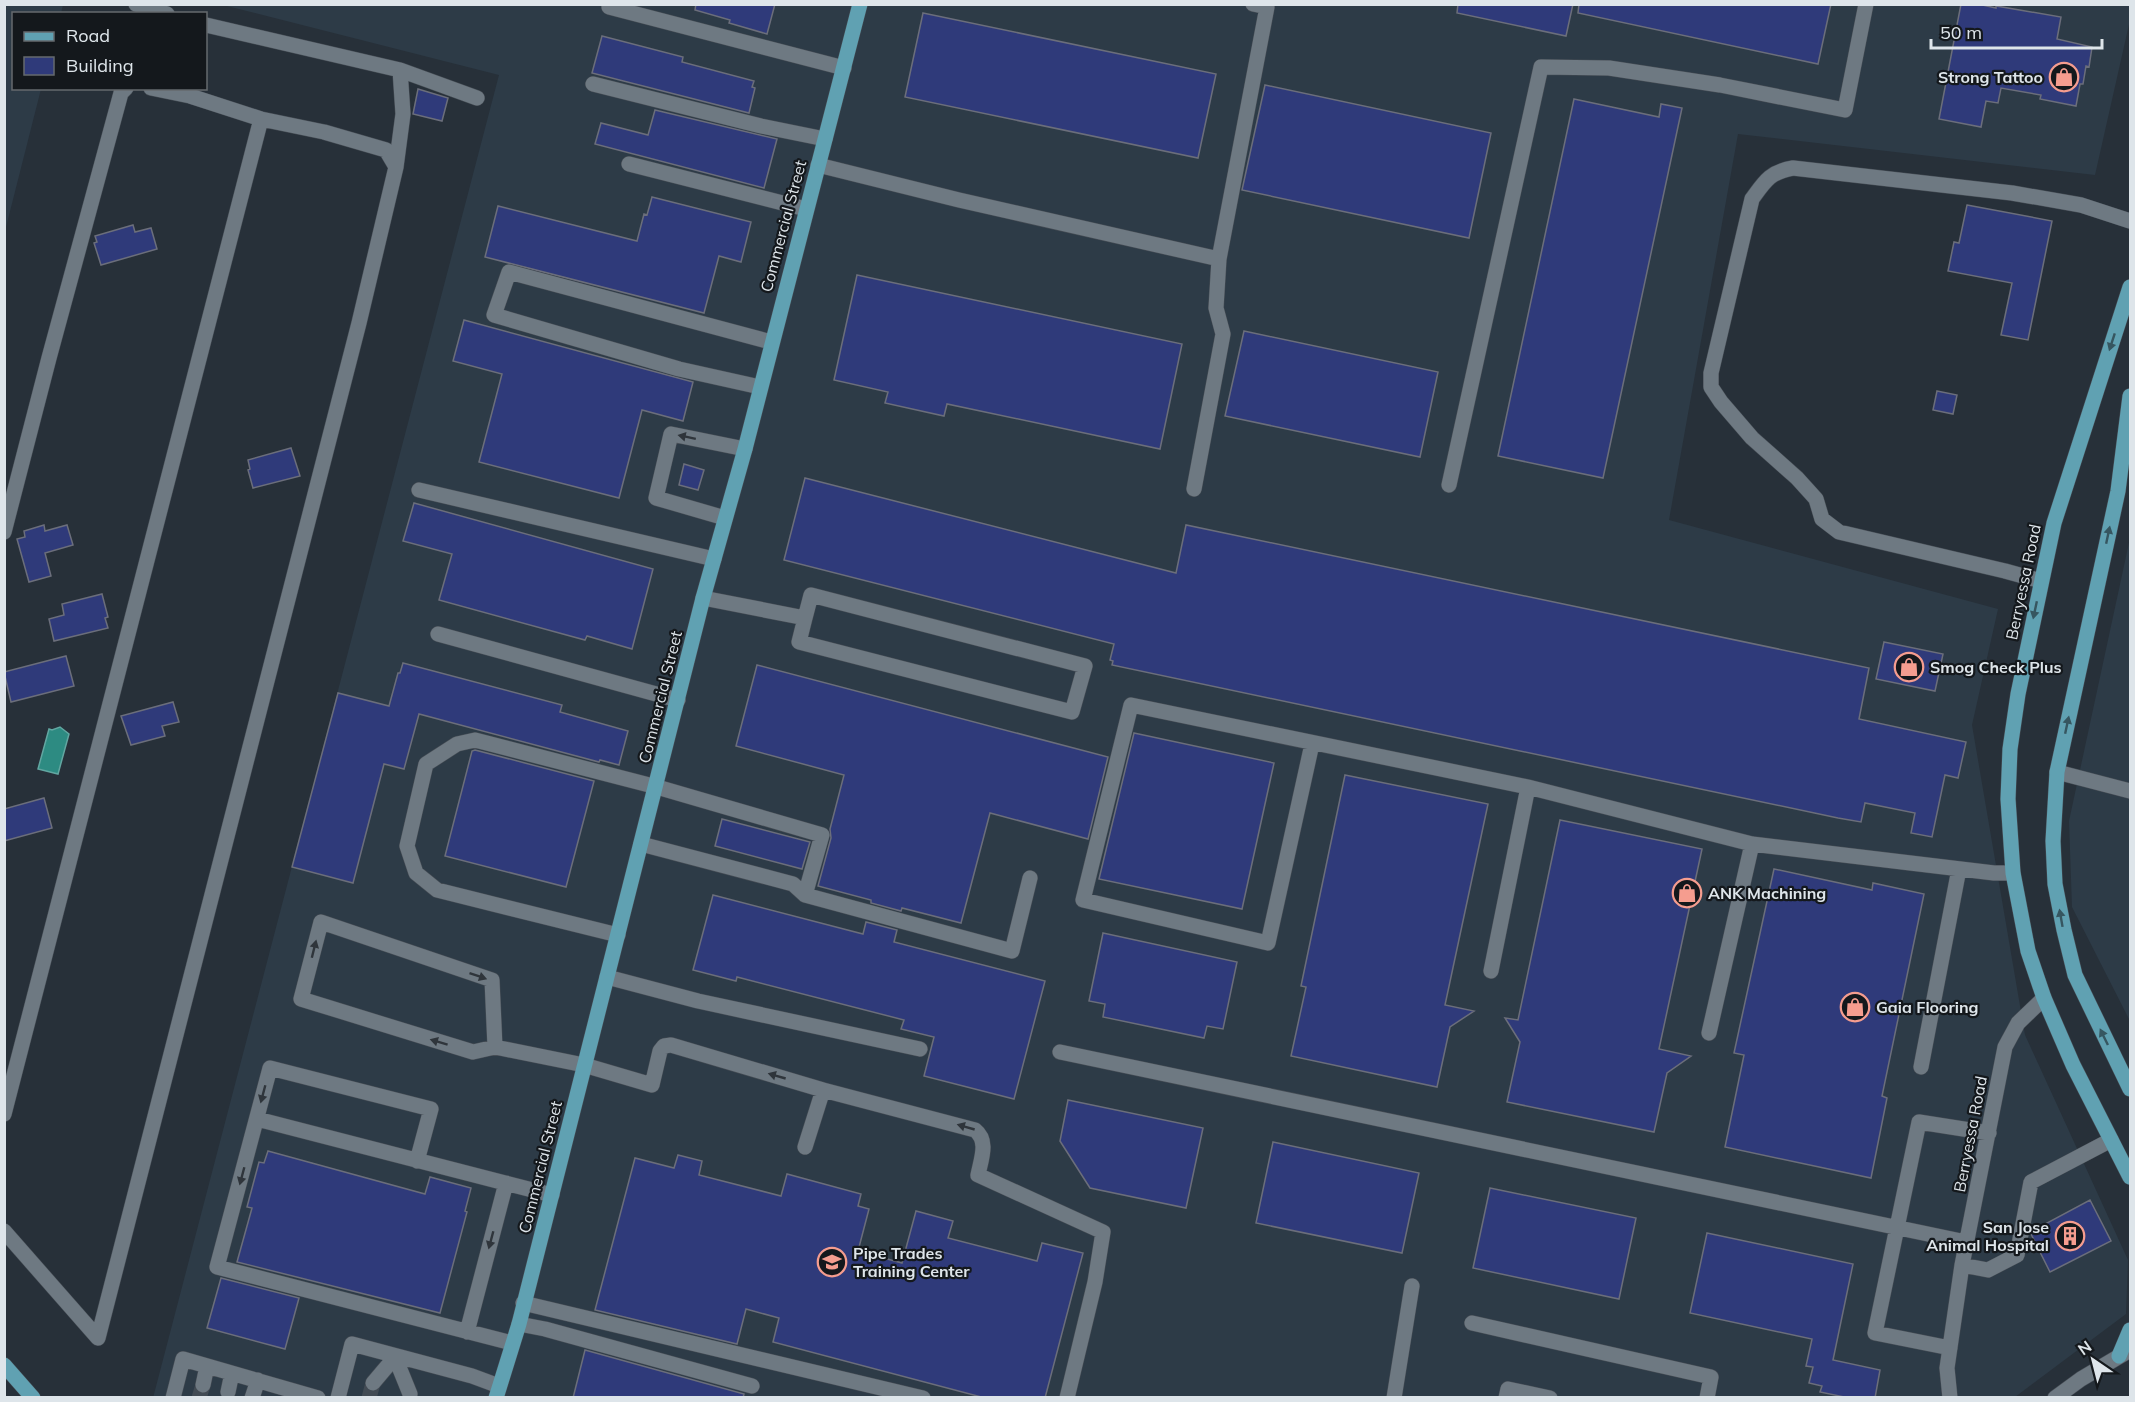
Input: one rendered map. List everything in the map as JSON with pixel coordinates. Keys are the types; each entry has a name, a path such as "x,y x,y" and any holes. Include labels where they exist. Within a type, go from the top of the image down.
{"main road":[{"name":"Commercial Street","path":"497,1392 519,1324 657,787 703,598 745,449 860,4"},
{"name":"Berryessa Road","path":"2130,287 2054,523 2018,694 2010,749 2008,799 2013,873 2028,951 2044,998 2073,1065 2130,1177"},
{"path":"2130,396 2118,490 2057,772 2053,852 2055,884 2075,975 2130,1089"},
{"path":"2125,1353 2130,1330"},
{"path":"4,1365 33,1398"}],"street":[{"path":"136,4 162,12"},
{"path":"1194,489 1223,334 1216,308 1219,259 1267,8 1254,4"},
{"path":"1449,485 1540,67 1620,70 1720,85 1845,110 1866,4"},
{"path":"609,8 844,68"},
{"path":"207,24 400,70 477,98"},
{"path":"4,1231 98,1338 359,323 396,167 403,114 400,70"},
{"path":"593,84 761,126 825,139"},
{"path":"4,532 97,176 121,93 124,90"},
{"path":"161,90 190,96 261,119 324,132 386,150 396,167"},
{"path":"4,1114 261,119"},
{"path":"629,164 806,208"},
{"path":"818,165 959,200 1219,259"},
{"path":"2042,581 1839,532 1822,519 1816,499 1810,492 1752,438 1721,402 1711,387 1711,373 1752,199 1763,183 1778,171 1793,168 2012,193 2081,205 2130,221"},
{"path":"760,387 679,369 494,315 509,272 771,342"},
{"path":"725,518 656,498 671,434 745,449"},
{"path":"419,490 714,559"},
{"path":"811,595 1085,666 1072,712 799,642 805,618 811,595"},
{"path":"703,598 805,618"},
{"path":"438,634 678,700"},
{"path":"1312,744 1268,943 1083,900 1131,705 1528,787 1752,844 1959,869 2013,873"},
{"path":"618,935 437,890 416,873 407,846 426,764 457,744 475,740 657,787 822,835 805,895"},
{"path":"2057,772 2130,791"},
{"path":"1491,971 1528,787"},
{"path":"641,844 792,884 805,895 1012,951 1030,878"},
{"path":"1709,1033 1752,844"},
{"path":"1921,1067 1959,869"},
{"path":"495,1047 492,980 321,922 301,999 473,1052 495,1047 584,1065 652,1085 660,1051 664,1046 671,1045 823,1090 975,1130 981,1135 984,1144 978,1175 1103,1232 1095,1282 1067,1398"},
{"path":"607,977 698,1001 920,1049"},
{"name":"Berryessa Road","path":"1950,1398 1947,1368 1962,1265 2005,1047 2018,1023 2044,998"},
{"path":"1060,1052 1966,1242"},
{"path":"417,1161 431,1109 270,1068 218,1267 512,1343"},
{"path":"805,1147 823,1090"},
{"path":"256,1119 552,1195"},
{"path":"1950,1348 1875,1333 1919,1122 1989,1133"},
{"path":"1962,1265 1988,1270 2017,1256 2031,1182 2111,1140"},
{"path":"467,1332 506,1183"},
{"path":"1394,1398 1412,1286"},
{"path":"524,1303 923,1398"},
{"path":"1472,1323 1711,1377 1707,1398"},
{"path":"519,1324 545,1329 752,1386"},
{"path":"338,1398 352,1344 472,1376 497,1392"},
{"path":"2055,1398 2081,1379 2125,1353"},
{"path":"373,1383 395,1357"},
{"path":"395,1357 410,1394"},
{"path":"173,1398 183,1359 258,1380 280,1392 318,1398"},
{"path":"203,1385 207,1366"},
{"path":"228,1392 232,1373"},
{"path":"252,1398 258,1380"},
{"path":"1507,1393 1550,1398"}],"shaded area":[{"path":"5,4 63,5 61,12 12,12 12,90 41,90 5,231"},
{"path":"223,5 2130,5 2130,20 2095,175 1738,134 1669,520 1998,609 1972,725 2025,1035 2128,1260 2126,1314 2015,1397 153,1398 499,75"},
{"path":"2130,538 2130,1021 2072,907 2069,821"},
{"path":"60,727 69,734 58,774 38,769 49,729"}],"building":[{"path":"696,4 775,4 767,34 695,10"},
{"path":"1458,4 1573,4 1566,36 1457,13"},
{"path":"1579,4 1831,4 1818,64 1578,13"},
{"path":"1961,4 1978,4 1996,8 1996,6 2061,17 2057,39 2092,47 2089,67 2086,66 2083,84 2080,84 2076,106 2040,99 2041,95 2001,88 1998,103 1986,101 1981,127 1939,119"},
{"path":"923,13 1216,74 1198,158 905,97"},
{"path":"602,36 683,57 682,62 754,81 752,87 755,88 749,113 592,73"},
{"path":"1265,85 1491,133 1469,238 1242,190"},
{"path":"418,89 448,98 442,121 413,114"},
{"path":"1574,99 1659,117 1661,104 1682,108 1603,478 1498,456"},
{"path":"655,110 777,139 764,188 595,144 601,123 648,135"},
{"path":"652,197 751,222 741,262 719,256 704,313 485,257 498,206 637,241 644,214 647,215"},
{"path":"1967,205 2052,221 2028,340 2001,335 2012,283 1948,271 1954,242 1959,243"},
{"path":"133,225 135,232 151,228 157,249 101,265 94,243 97,242 95,236"},
{"path":"857,275 1182,344 1160,449 947,404 944,416 885,403 888,392 834,380"},
{"path":"464,320 693,382 683,421 642,410 619,498 479,462 502,374 453,361"},
{"path":"1244,331 1438,372 1420,457 1225,416"},
{"path":"1937,391 1957,395 1953,414 1933,410"},
{"path":"291,448 300,476 253,488 248,460"},
{"path":"684,464 704,470 698,490 679,485"},
{"path":"805,478 1176,573 1186,525 1869,668 1859,719 1966,742 1958,778 1945,775 1932,837 1911,833 1915,813 1865,803 1861,822 1838,818 1112,665 1113,661 1110,660 1114,644 784,560"},
{"path":"414,503 653,569 632,649 587,636 585,640 439,600 452,554 403,541"},
{"path":"44,525 45,531 67,525 73,545 45,553 51,576 29,582 17,539 25,537 24,531"},
{"path":"102,594 108,617 105,618 108,628 54,641 49,619 64,615 62,604"},
{"name":"Smog Check Plus","path":"1884,642 1943,654 1935,691 1876,679"},
{"path":"66,656 74,686 11,702 4,672"},
{"path":"403,663 562,705 560,712 628,731 619,765 600,760 599,762 419,714 404,769 384,764 353,883 292,867 338,693 389,706"},
{"path":"757,665 1108,757 1088,839 990,813 961,923 902,908 901,911 871,903 871,900 818,886 844,775 736,746"},
{"path":"173,702 179,722 162,726 165,736 131,745 121,716"},
{"path":"1134,733 1274,763 1242,909 1099,879"},
{"path":"472,751 594,781 566,887 445,856"},
{"path":"1345,775 1488,804 1445,1005 1474,1011 1450,1027 1437,1087 1291,1056 1306,987 1301,986"},
{"path":"44,798 52,828 4,841 4,809"},
{"path":"722,819 810,842 802,869 715,846"},
{"path":"1560,820 1702,849 1659,1049 1691,1056 1667,1073 1654,1132 1507,1102 1520,1042 1505,1018 1518,1020"},
{"path":"1774,869 1872,890 1873,883 1924,894 1882,1096 1887,1098 1871,1178 1725,1147 1744,1055 1734,1053"},
{"path":"713,895 863,934 866,922 897,930 894,942 1045,981 1014,1099 924,1076 934,1037 901,1029 904,1020 737,977 736,981 693,970"},
{"path":"1103,933 1237,962 1223,1029 1207,1026 1204,1038 1103,1017 1105,1004 1089,1001"},
{"path":"1068,1100 1203,1128 1186,1208 1090,1188 1060,1141"},
{"path":"1273,1142 1419,1173 1402,1253 1256,1223"},
{"path":"268,1151 425,1194 430,1177 471,1188 465,1211 467,1212 440,1313 237,1262 252,1208 247,1207 259,1162 264,1163"},
{"path":"678,1155 702,1161 699,1175 781,1196 787,1174 861,1194 858,1206 869,1209 858,1251 902,1263 916,1211 953,1221 948,1238 1037,1261 1042,1243 1083,1253 1045,1398 985,1398 773,1342 779,1318 746,1309 737,1344 595,1310 635,1158 674,1168"},
{"path":"1490,1188 1636,1218 1619,1299 1473,1268"},
{"name":"San Jose Animal Hospital","path":"2090,1200 2111,1241 2050,1272 2031,1234 2032,1231"},
{"path":"1707,1233 1853,1264 1833,1360 1880,1370 1875,1398 1849,1398 1820,1392 1822,1386 1809,1383 1813,1367 1806,1366 1812,1339 1690,1313"},
{"path":"221,1278 299,1298 285,1349 207,1328"},
{"path":"585,1350 744,1394 743,1398 573,1398"}],"tunnel":[{"path":"369,1398 373,1383"},
{"path":"199,1398 203,1385"}],"place":[{"name":"Strong Tattoo","path":"2064,77"},
{"name":"Smog Check Plus","path":"1909,667"},
{"name":"ANK Machining","path":"1687,893"},
{"name":"Gaia Flooring","path":"1855,1007"},
{"name":"San Jose Animal Hospital","path":"2070,1236"},
{"name":"Pipe Trades Training Center","path":"832,1262"}]}
